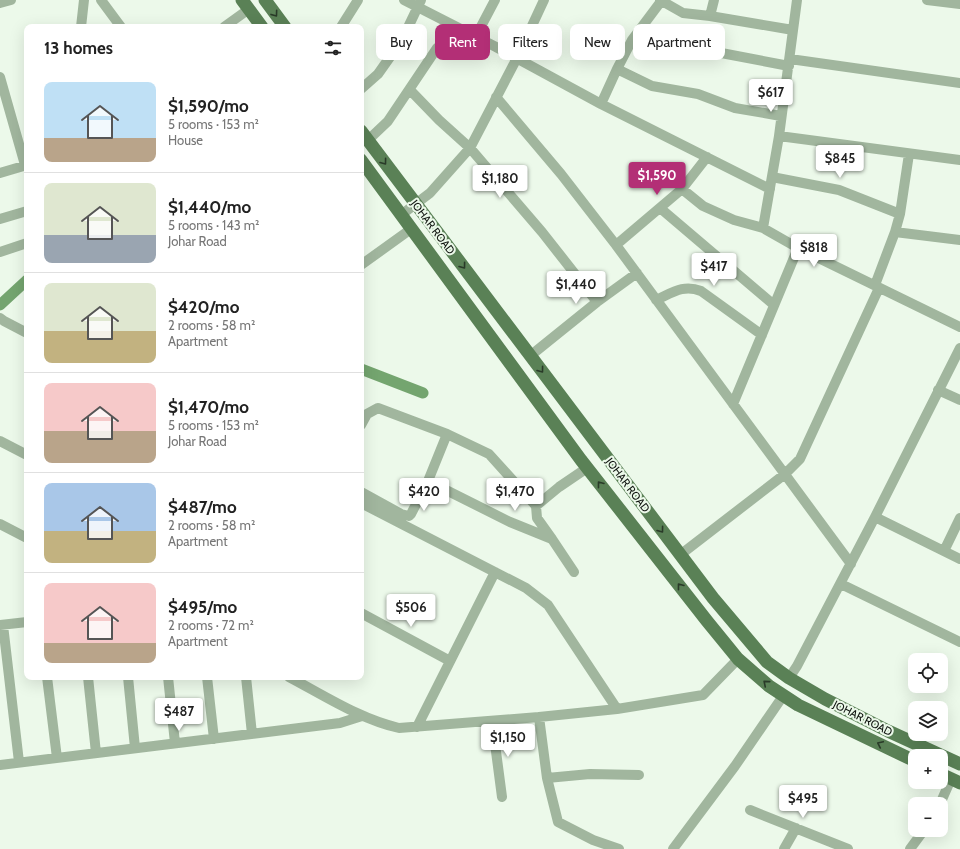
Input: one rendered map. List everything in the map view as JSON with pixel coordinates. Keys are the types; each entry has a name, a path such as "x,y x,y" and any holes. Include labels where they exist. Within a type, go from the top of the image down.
{"main road":[{"path":"265,0 282,24"},
{"path":"245,4 260,24"},
{"name":"JOHAR ROAD","path":"364,136 680,555 713,598 767,662 789,678 825,699 888,732 960,764"},
{"name":"JOHAR ROAD","path":"364,164 587,468 706,621 738,659 769,686 798,705 908,758"}],"street":[{"path":"0,3 11,0"},
{"path":"81,24 84,0"},
{"path":"100,0 119,24"},
{"path":"343,24 358,0"},
{"path":"404,0 419,4 455,24"},
{"path":"482,24 495,0"},
{"path":"533,24 544,0"},
{"path":"601,104 616,69 632,40 661,0 683,13 793,30"},
{"path":"710,16 714,0"},
{"path":"763,228 779,136 797,0"},
{"path":"927,0 960,4"},
{"path":"227,24 245,4"},
{"path":"364,86 378,74 402,40 419,4"},
{"path":"364,136 388,121 435,51"},
{"path":"725,53 960,83"},
{"path":"401,215 430,193 470,148 516,60"},
{"path":"521,60 601,104 770,189"},
{"path":"616,69 652,86 698,94 734,108 781,116"},
{"path":"0,77 24,158"},
{"path":"410,90 439,120 470,148 542,232 597,302"},
{"path":"496,97 561,174 616,245 851,564"},
{"path":"779,136 960,160"},
{"path":"680,555 785,474 800,460 877,287 900,214 909,154"},
{"path":"616,245 682,189 707,157"},
{"path":"0,173 24,166"},
{"path":"772,177 839,190 900,214"},
{"path":"682,189 703,206 734,220 763,228 798,248 960,327"},
{"path":"660,208 774,305"},
{"path":"0,218 24,212"},
{"path":"364,263 411,228"},
{"path":"895,232 960,240"},
{"path":"0,252 24,244"},
{"path":"733,404 798,248"},
{"path":"530,356 597,302 637,273"},
{"path":"656,300 680,289 688,287 693,288 701,291 762,335"},
{"path":"0,318 4,322 24,332"},
{"path":"789,678 841,584 960,348"},
{"path":"938,390 960,400"},
{"path":"364,420 367,414 378,408 447,434 489,454 536,506 537,518 574,572"},
{"path":"364,494 401,514 408,516 411,514 428,480 447,434"},
{"path":"0,441 24,453"},
{"path":"536,506 559,487 587,468"},
{"path":"428,480 510,522 552,539"},
{"path":"364,505 526,588 548,605 618,709"},
{"path":"875,517 960,559"},
{"path":"944,551 960,518"},
{"path":"0,524 24,536"},
{"path":"417,727 495,572"},
{"path":"841,584 959,638"},
{"path":"364,615 450,662"},
{"path":"18,762 2,625 24,622"},
{"path":"295,680 362,716 399,728 618,709 703,695 738,659"},
{"path":"47,680 57,758"},
{"path":"88,680 96,753"},
{"path":"128,680 135,748"},
{"path":"168,680 175,743"},
{"path":"207,680 214,739"},
{"path":"246,680 252,734"},
{"path":"674,849 783,696"},
{"path":"0,765 340,723 362,716"},
{"path":"539,717 547,778 558,822 593,840 619,849"},
{"path":"492,721 502,797"},
{"path":"547,778 590,774 639,775"},
{"path":"943,797 951,778"},
{"path":"750,810 848,849"},
{"path":"784,849 796,828"},
{"path":"910,849 919,837"}],"waterway":[{"path":"0,305 24,283"},
{"path":"364,370 423,393"}]}
